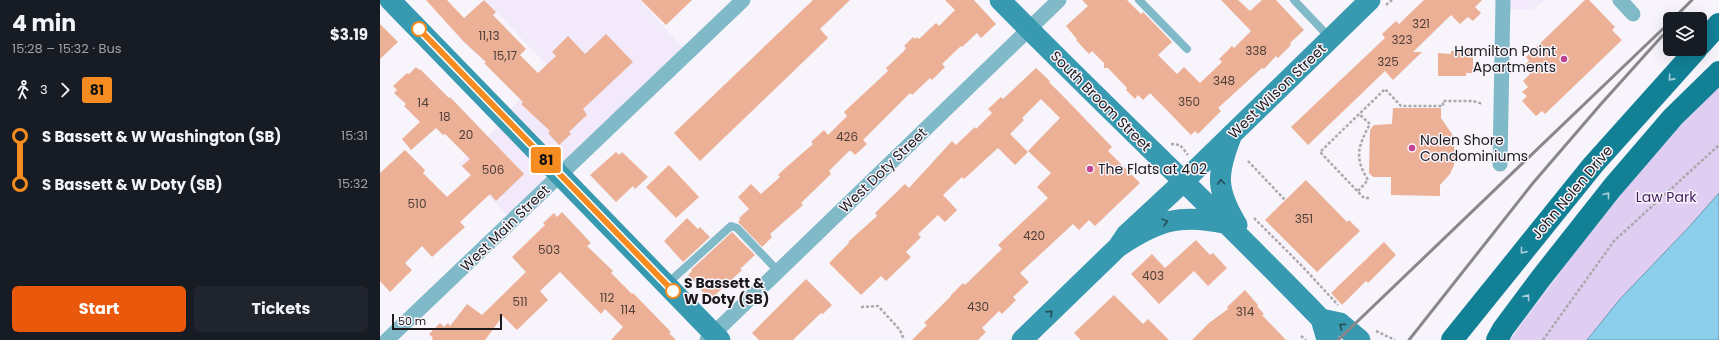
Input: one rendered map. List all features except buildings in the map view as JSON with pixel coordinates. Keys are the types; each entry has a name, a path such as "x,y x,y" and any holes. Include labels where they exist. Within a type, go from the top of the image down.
{"main road":[{"path":"1707,37 1719,24"},
{"name":"John Nolen Drive","path":"1457,334 1593,165 1691,56"},
{"name":"John Nolen Drive","path":"1498,336 1612,188 1673,117 1719,72"},
{"path":"1436,340 1457,334"}],"street":[{"path":"390,0 667,285 714,338"},
{"name":"West Main Street","path":"387,340 743,0"},
{"name":"South Broom Street","path":"1000,0 1183,182 1247,242 1322,319 1326,336 1329,340"},
{"name":"West Doty Street","path":"714,338 778,271 1059,0"},
{"path":"1500,164 1503,0"},
{"path":"1620,0 1633,14"},
{"name":"West Wilson Street","path":"1118,247 1126,235 1183,182 1330,38 1376,4"},
{"path":"1232,134 1221,166 1220,185 1229,211 1247,242"},
{"path":"1022,340 1118,247 1158,224 1172,220 1199,218 1228,224"},
{"path":"1322,319 1340,323 1366,335"}],"lane":[{"path":"1139,0 1187,49"},
{"path":"1294,0 1330,38"},
{"path":"667,285 731,226 737,228 778,271"}],"path":[{"path":"1376,4 1392,0"},
{"path":"1369,198 1364,198 1320,152 1385,89 1401,106 1443,106 1443,101 1473,101 1483,104"},
{"path":"1358,191 1368,180 1362,171 1358,158 1359,148 1370,124 1359,114"},
{"path":"1543,340 1614,241 1719,145"},
{"path":"1180,146 1190,156"},
{"path":"1248,161 1285,200"},
{"path":"1249,213 1302,265 1343,311"},
{"path":"861,307 878,306 900,330 904,340"},
{"path":"1366,335 1395,340"},
{"path":"1302,336 1306,340"}],"shaded area":[{"path":"485,0 640,0 688,53 512,220 459,164 506,119 503,116 551,70"},
{"path":"1503,0 1544,0 1533,10 1503,9"}],"green space":[{"name":"Law Park","path":"1719,87 1719,193 1688,228 1620,299 1587,340 1510,340 1544,293 1631,182 1673,133"}],"water":[{"path":"1719,193 1719,340 1587,340 1620,299 1688,228"}],"railway":[{"path":"1680,12 1692,0"},
{"path":"1338,340 1663,29"},
{"path":"1409,340 1533,183 1663,35"}],"bus line":[{"name":"81","path":"419,29 673,291"}],"place":[{"name":"Hamilton Point Apartments","path":"1564,59"},
{"name":"Nolen Shore Condominiums","path":"1412,148"},
{"name":"The Flats at 402","path":"1090,169"},
{"name":"S Bassett & W Doty (SB)","path":"673,291"}]}
